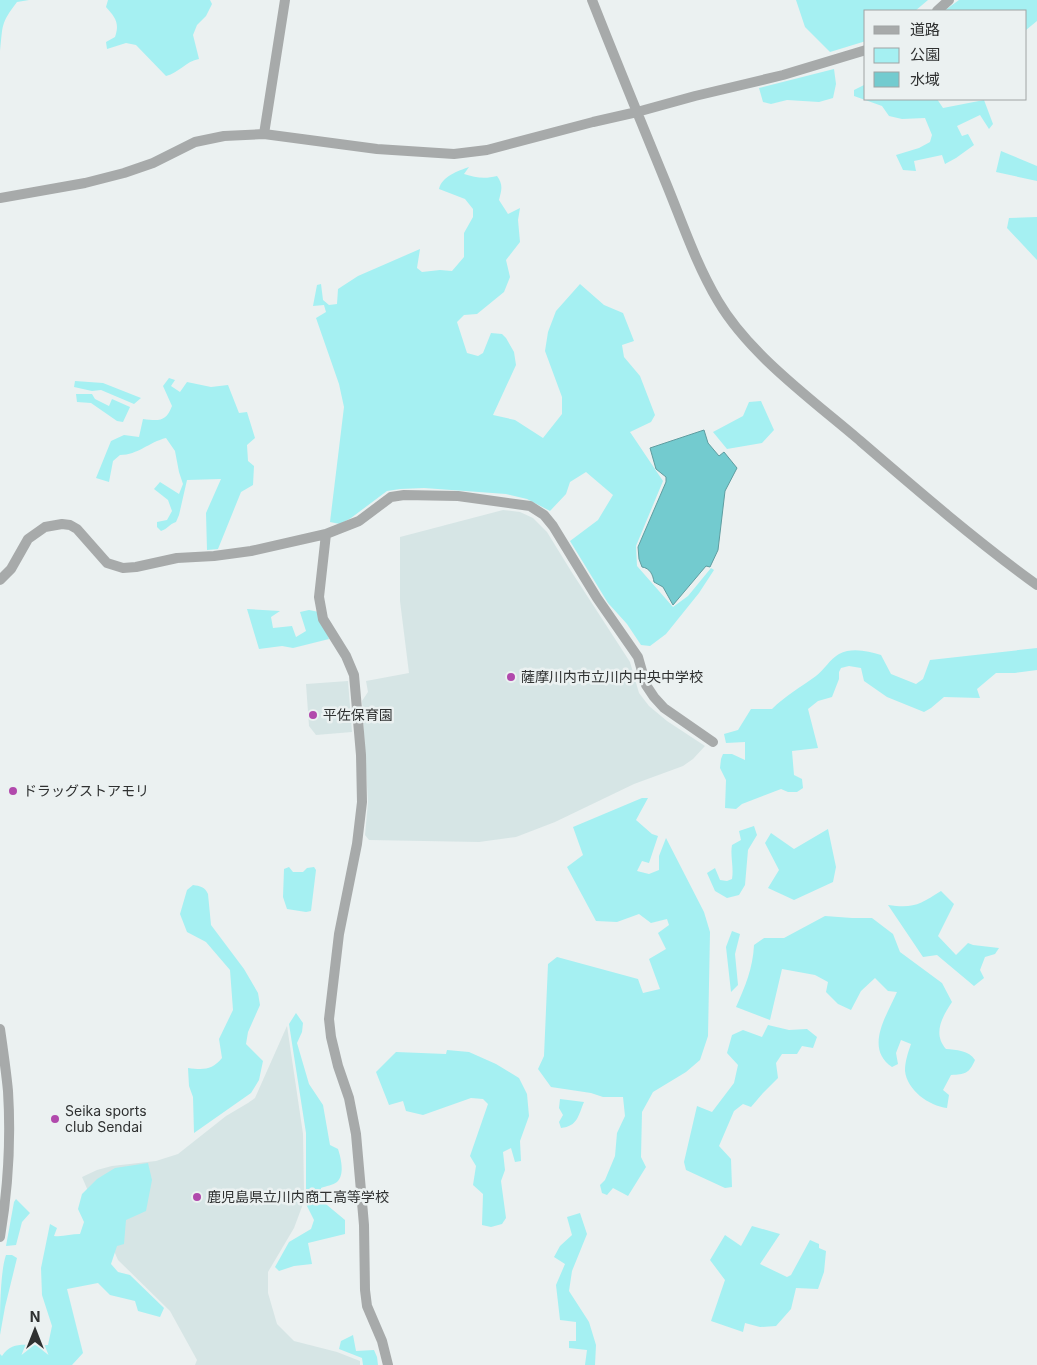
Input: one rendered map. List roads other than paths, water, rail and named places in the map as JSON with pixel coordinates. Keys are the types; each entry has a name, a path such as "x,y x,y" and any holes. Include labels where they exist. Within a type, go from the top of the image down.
{"street":[{"path":"264,134 285,0"},
{"path":"592,0 706,278 719,302 737,328 773,366 810,399 960,526 1037,585"},
{"path":"938,10 950,0"},
{"path":"0,198 85,183 124,173 153,163 195,142 213,138 264,134 377,149 454,154 488,150 783,75 864,51"},
{"path":"0,580 11,569 28,539 38,530 52,525 70,525 77,529 107,563 123,568 177,558 251,551 326,534 360,521 391,497 404,494 458,496 530,506 544,515 553,526 597,598 638,657 646,685 654,697 664,708 713,742"},
{"path":"326,534 319,597 323,619 346,656 354,675 361,755 362,802 357,844 339,934 329,1019 336,1059 349,1098 356,1134 364,1225 367,1306 382,1341 388,1365"},
{"path":"0,1030 8,1091 9,1140 8,1172 0,1237"}],"water":[{"path":"704,430 708,443 719,456 724,452 737,468 725,491 718,550 710,567 706,566 673,605 663,587 654,582 651,572 642,567 639,559 638,547 666,482 666,477 656,469 650,448"}],"place":[{"name":"薩摩川内市立川内中央中学校","path":"511,677"},
{"name":"平佐保育園","path":"313,715"},
{"name":"ドラッグストアモリ","path":"13,791"},
{"name":"Seika sports club Sendai","path":"55,1119"},
{"name":"鹿児島県立川内商工高等学校","path":"197,1197"}]}
